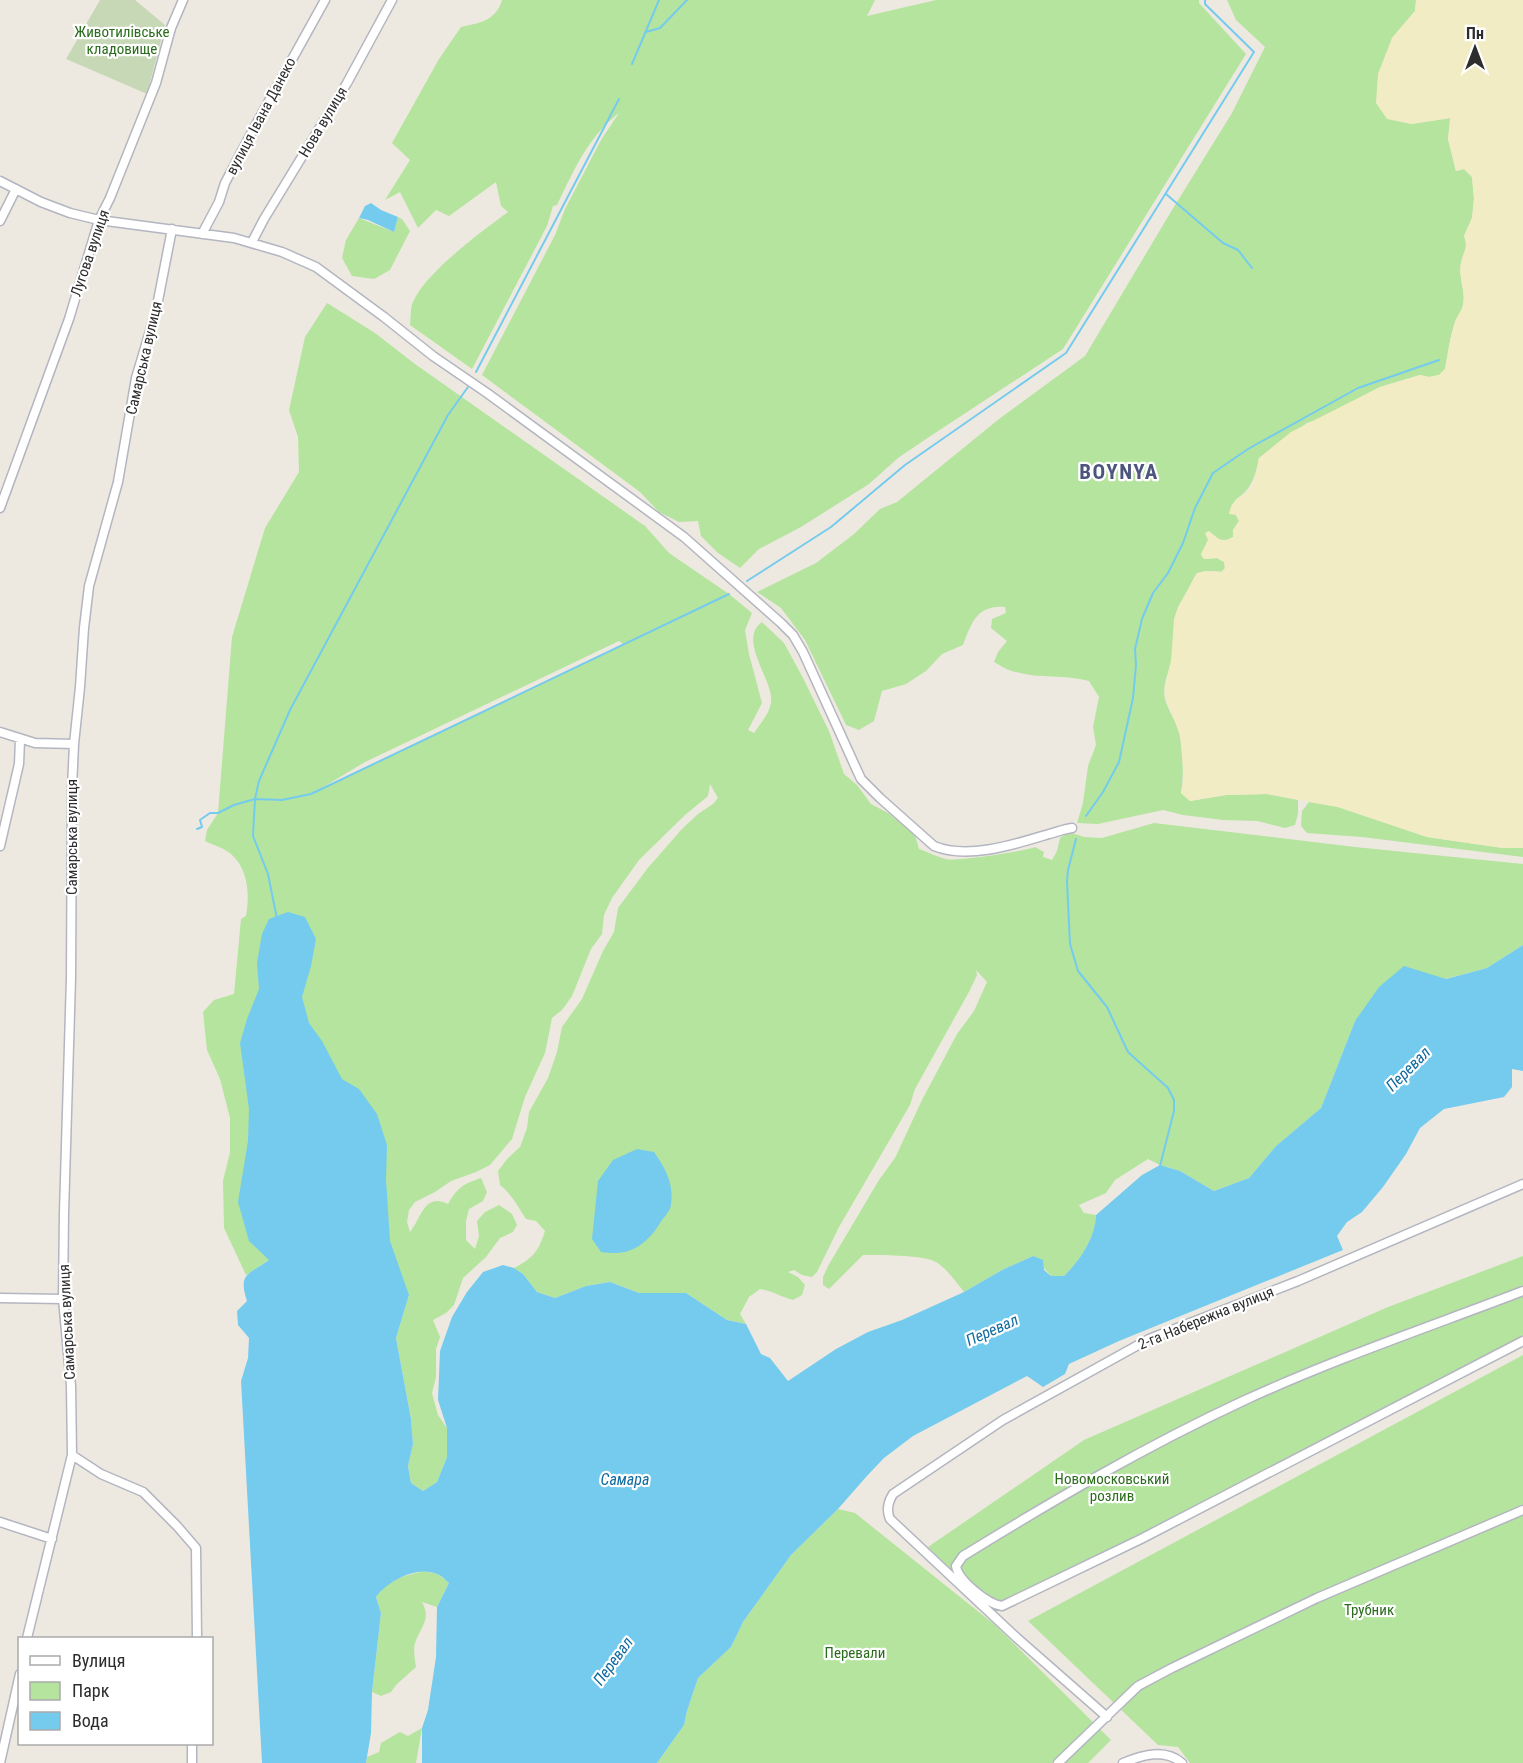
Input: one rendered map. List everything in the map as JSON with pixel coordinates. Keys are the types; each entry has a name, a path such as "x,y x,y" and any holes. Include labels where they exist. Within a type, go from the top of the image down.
{"street":[{"name":"Лугова вулиця","path":"0,508 69,319 99,220 156,83 171,28 183,0"},
{"name":"вулиця Івана Данеко","path":"202,234 219,202 225,183 325,0"},
{"name":"Нова вулиця","path":"252,242 392,0"},
{"path":"0,181 41,202 70,213 99,220 252,242 316,267 433,356 684,537 763,605 793,635 803,652 861,778 934,846 945,850 969,852 1072,828"},
{"path":"0,221 16,189"},
{"name":"Самарська вулиця","path":"27,1637 72,1455 71,1386 63,1299 74,744 89,586 118,482 136,378 156,311 172,229"},
{"path":"0,732 35,743 74,744"},
{"path":"0,846 19,764 20,740"},
{"name":"2-га Набережна вулиця","path":"1107,1717 958,1584 890,1519 889,1501 893,1494 1003,1420 1149,1339 1298,1281 1523,1184"},
{"path":"1523,1291 1354,1354 1233,1406 1117,1464 1052,1501 963,1556 956,1566 957,1572 987,1600 1002,1606 1141,1539 1523,1341"},
{"path":"0,1298 63,1299"},
{"path":"72,1455 101,1474 142,1492 196,1548 196,1637"},
{"path":"1058,1763 1138,1686 1231,1638 1349,1584 1523,1510"},
{"path":"0,1522 51,1539"},
{"path":"0,1763 18,1683"},
{"path":"192,1745 192,1763"},
{"path":"1123,1763 1161,1753 1170,1755 1182,1763"}],"green space":[{"name":"Животилівське кладовище","path":"100,0 135,0 165,25 147,94 66,59"},
{"path":"502,0 875,0 867,16 936,0 1199,0 1199,3 1246,54 1063,349 898,458 869,484 801,527 759,549 740,568 718,553 701,536 698,521 679,522 659,512 640,492 482,375 555,235 565,209 601,140 619,113 590,143 557,205 553,206 547,226 472,369 410,325 413,302 430,278 456,253 508,212 501,206 496,182 449,216 436,210 418,228 400,192 385,200 410,160 392,143 439,59 461,27 491,17 496,13"},
{"path":"1227,0 1416,0 1415,11 1392,38 1411,124 1451,118 1448,139 1456,171 1464,169 1472,177 1474,199 1472,218 1464,236 1466,247 1460,268 1464,294 1463,305 1453,327 1445,369 1439,375 1429,377 1420,375 1380,387 1307,423 1259,458 1252,482 1235,500 1236,515 1239,521 1233,530 1233,537 1224,540 1215,537 1208,540 1201,555 1204,559 1217,558 1224,562 1225,569 1222,572 1197,573 1183,605 1164,690 1166,703 1180,739 1183,771 1181,793 1190,801 1226,795 1267,794 1298,800 1295,825 1285,828 1257,821 1223,820 1163,810 1098,824 1077,823 1083,803 1088,766 1096,745 1093,727 1099,697 1089,681 1025,674 1011,671 994,662 998,652 1007,641 991,628 992,619 1006,613 1005,607 996,607 982,612 973,622 963,645 942,654 926,671 906,684 882,691 874,721 859,730 846,725 805,640 781,608 757,592 816,563 854,534 880,509 897,502 999,419 1085,356 1232,113 1265,47 1236,20"},
{"path":"398,217 410,231 390,270 374,279 352,276 342,258 346,240 359,218 394,232"},
{"path":"327,303 375,333 415,364 645,526 669,553 729,594 752,613 745,630 762,703 748,730 754,733 766,716 771,701 769,687 754,647 753,637 762,622 784,643 802,676 829,731 844,774 857,785 871,804 888,813 915,835 919,849 952,860 990,856 1035,847 1044,852 1043,857 1052,860 1060,838 1069,832 1084,837 1102,838 1154,823 1523,864 1523,945 1487,968 1445,979 1355,1021 1321,1108 1276,1146 1249,1178 1214,1191 1180,1171 1148,1159 1115,1180 1106,1193 1079,1205 1084,1213 1096,1215 1095,1224 1086,1248 1064,1276 1051,1276 1033,1256 1002,1270 964,1292 947,1271 934,1261 910,1256 863,1255 829,1289 823,1285 823,1277 828,1266 879,1180 895,1158 957,1034 974,1011 987,982 976,970 977,975 970,990 915,1089 910,1105 839,1227 817,1272 812,1277 794,1270 788,1272 798,1277 805,1285 802,1295 793,1300 760,1289 749,1297 740,1314 746,1324 727,1320 686,1293 639,1293 610,1282 586,1286 555,1298 537,1292 523,1274 514,1268 534,1253 545,1231 536,1221 526,1219 500,1185 498,1171 520,1147 527,1128 529,1112 548,1078 562,1027 582,999 614,932 618,908 647,869 681,830 718,798 710,784 708,796 639,860 612,898 604,915 602,934 591,949 572,996 562,1010 552,1018 545,1053 525,1097 512,1139 490,1165 451,1181 415,1202 409,1210 407,1222 410,1232 428,1204 440,1201 448,1204 462,1187 481,1178 487,1192 483,1201 469,1209 466,1221 466,1240 475,1249 479,1236 477,1221 485,1212 499,1205 512,1214 517,1225 513,1232 500,1238 486,1257 463,1278 454,1305 446,1313 433,1320 440,1337 436,1349 436,1377 432,1393 438,1415 447,1428 447,1457 437,1482 423,1491 411,1483 408,1466 413,1444 411,1419 396,1338 409,1295 269,1260 246,1275 224,1228 223,1181 230,1152 230,1118 220,1079 207,1050 203,1012 214,1000 234,994 241,919 246,916 248,899 244,874 237,860 225,850 205,841 207,830 218,813 232,637 265,528 299,472 298,437 289,410 305,337","holes":["619,641 623,644 320,789 365,762"]},
{"path":"1309,802 1338,807 1427,837 1503,848 1523,848 1523,857 1362,837 1307,833 1301,826 1302,811"},
{"name":"Новомосковський розлив","path":"1523,1256 1523,1337 993,1609 928,1547 1084,1440 1388,1307"},
{"name":"Трубник","path":"1523,1355 1523,1763 1190,1763 1178,1747 1158,1745 1028,1621"},
{"name":"Перевали","path":"838,1509 855,1513 995,1625 1111,1740 1088,1763 657,1763 684,1725 698,1678 731,1647 743,1622 791,1555"},
{"path":"424,1571 438,1574 449,1583 437,1607 422,1602 426,1614 414,1646 416,1667 391,1692 381,1696 372,1692 381,1613 376,1597 391,1582"},
{"path":"422,1728 416,1763 366,1763 367,1757 379,1752 381,1743 400,1732 408,1736"}],"sand":[{"path":"1416,0 1523,0 1523,848 1503,848 1427,837 1338,807 1267,794 1226,795 1190,801 1181,793 1184,778 1180,734 1165,697 1165,686 1171,661 1174,619 1178,607 1197,573 1221,572 1225,568 1224,562 1217,558 1204,559 1201,554 1208,540 1205,533 1209,531 1220,540 1233,537 1233,530 1239,521 1236,515 1229,514 1230,508 1251,487 1259,458 1291,432 1380,387 1420,375 1429,377 1439,375 1445,369 1453,328 1463,305 1464,294 1460,268 1466,247 1464,236 1472,218 1474,199 1472,177 1464,169 1456,171 1448,139 1450,118 1411,124 1387,119 1376,103 1378,74 1392,38 1415,11"}],"water":[{"path":"371,203 398,217 394,232 359,218 365,206"},
{"name":"Самара","path":"288,912 305,917 316,939 302,997 309,1023 322,1041 342,1079 359,1089 377,1114 387,1145 386,1179 390,1241 409,1295 396,1338 411,1419 413,1444 408,1466 411,1483 423,1491 437,1482 447,1457 447,1428 438,1400 440,1351 452,1317 467,1292 483,1272 503,1265 514,1268 523,1274 537,1292 555,1298 586,1286 610,1282 639,1293 686,1293 727,1320 746,1324 761,1354 770,1358 788,1381 836,1349 868,1332 902,1320 964,1292 1002,1270 1033,1256 1043,1260 1044,1270 1051,1276 1064,1276 1086,1248 1093,1232 1096,1215 1142,1175 1160,1165 1180,1171 1214,1191 1249,1178 1276,1146 1321,1108 1355,1021 1379,987 1404,966 1446,979 1487,968 1523,945 1523,1071 1512,1069 1512,1087 1504,1097 1444,1109 1420,1128 1406,1154 1383,1187 1362,1212 1347,1222 1337,1236 1343,1250 1119,1341 1069,1364 1065,1374 1043,1387 1027,1376 913,1436 884,1458 838,1509 791,1555 743,1622 731,1647 698,1678 684,1725 657,1763 422,1763 422,1728 428,1710 436,1657 437,1607 449,1583 438,1575 421,1572 395,1580 376,1597 381,1613 372,1692 371,1733 366,1763 262,1763 241,1381 248,1358 249,1338 238,1325 237,1311 247,1301 244,1280 250,1272 269,1260 249,1241 238,1202 248,1141 249,1109 240,1043 259,989 257,963 262,934 269,919"},
{"path":"637,1149 654,1152 662,1164 671,1189 670,1208 656,1229 637,1247 621,1253 601,1252 592,1239 598,1181 613,1160"}],"waterway":[{"path":"632,64 659,0"},
{"path":"646,32 660,28 687,0"},
{"path":"747,581 831,527 905,465 1066,353 1254,52 1205,4 1205,0"},
{"path":"476,372 619,99"},
{"path":"1166,194 1223,243 1238,250 1252,268"},
{"path":"1086,816 1103,792 1119,762 1133,698 1135,649 1142,619 1153,593 1168,573 1183,543 1195,508 1213,473 1248,449 1358,388 1439,360"},
{"path":"277,919 268,874 253,836 255,799 259,781 290,710 448,415 468,387"},
{"path":"197,829 202,827 200,820 210,813 218,813 234,805 255,799 282,800 311,794 729,594"},
{"path":"1076,839 1067,881 1070,944 1078,971 1107,1007 1128,1052 1168,1088 1174,1100 1174,1111 1160,1166"}],"district":[{"name":"BOYNYA","path":"1119,472"}],"water label":[{"name":"Перевал","path":"1408,1069"},
{"name":"Перевал","path":"992,1330"},
{"name":"Перевал","path":"613,1661"}]}
